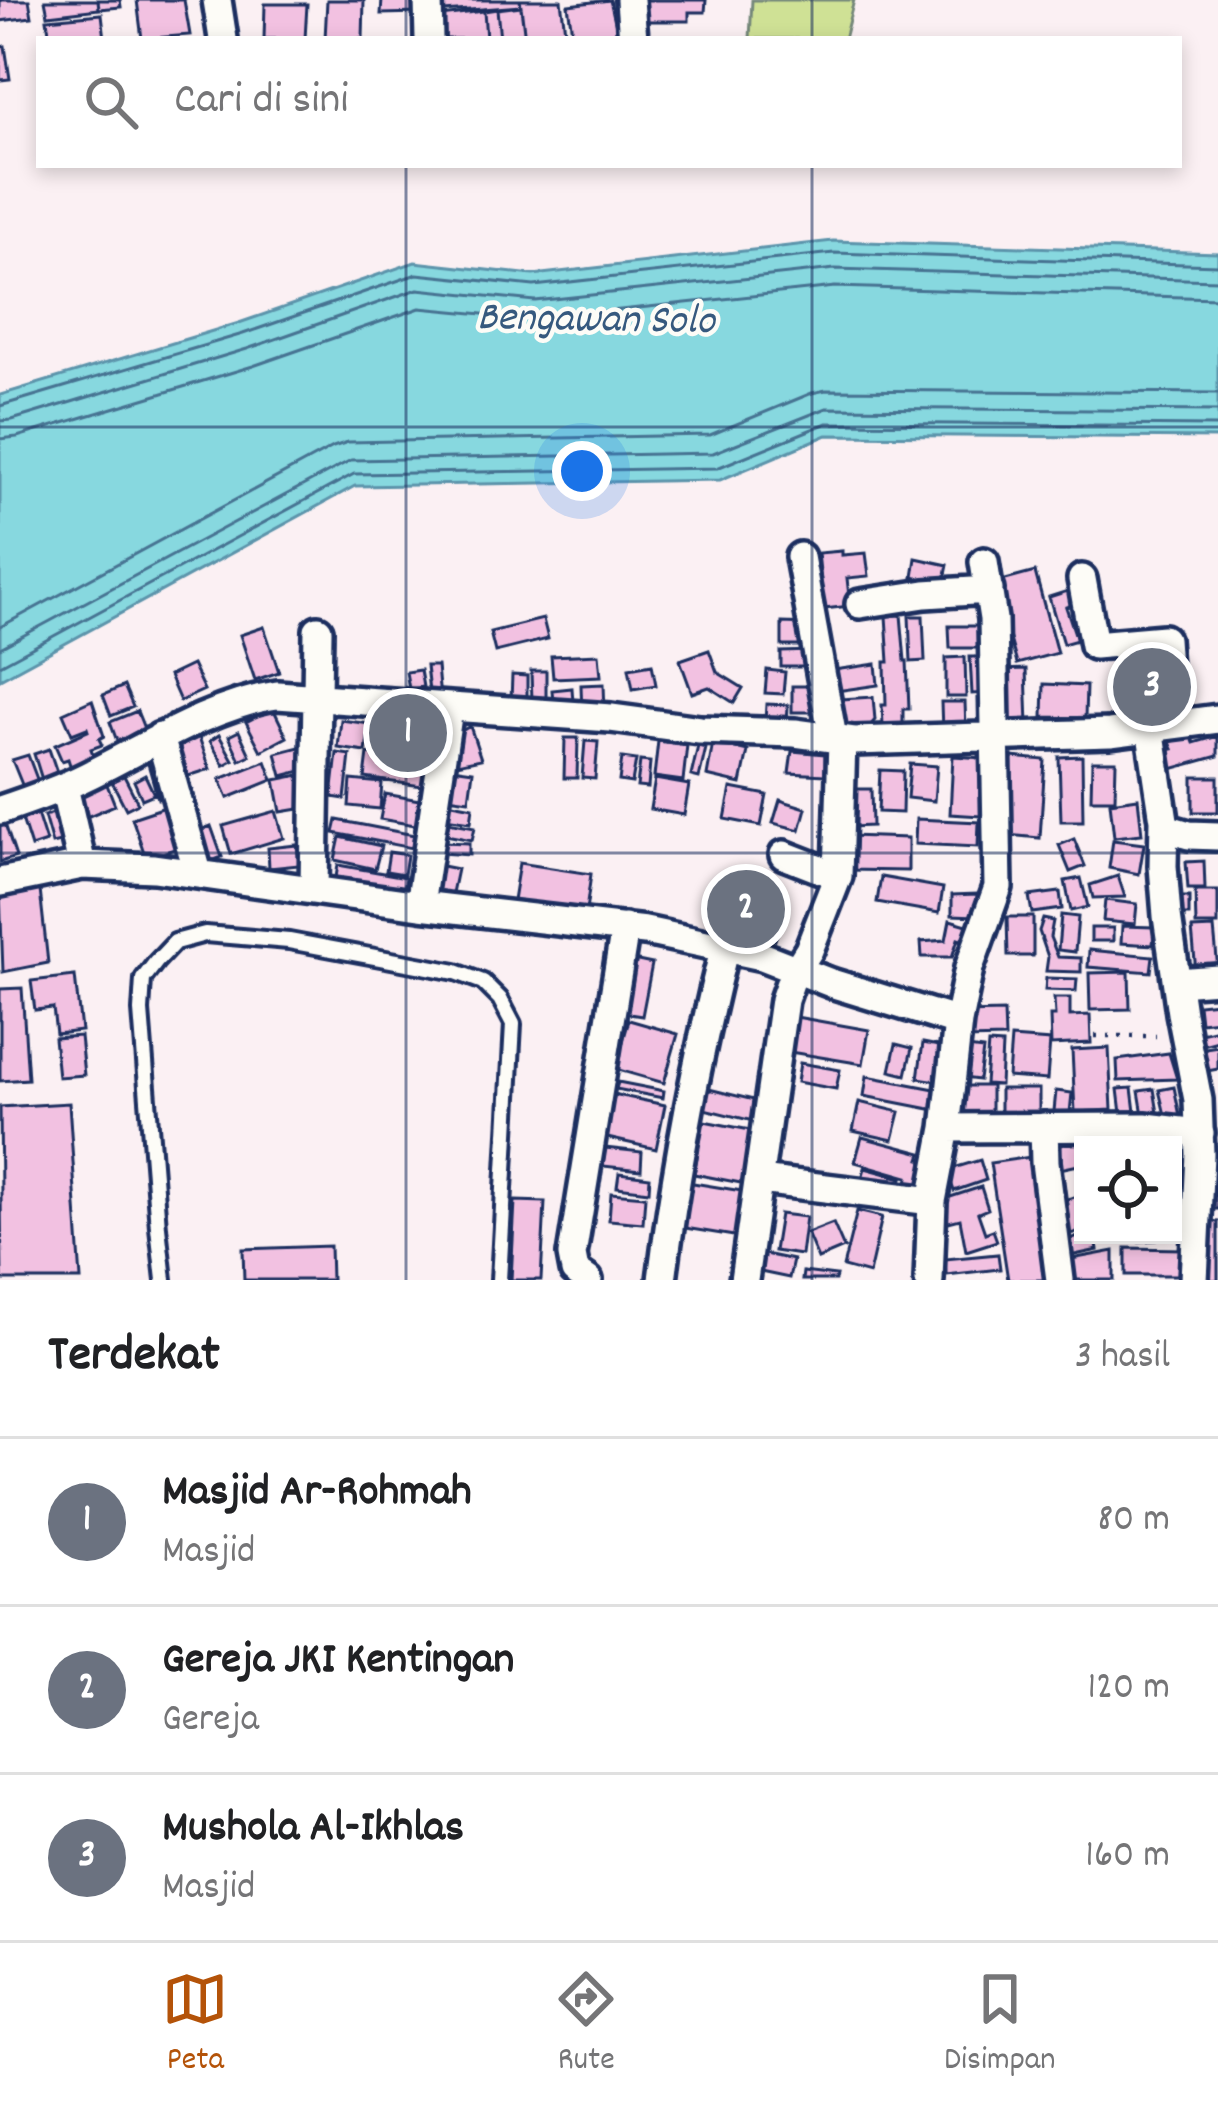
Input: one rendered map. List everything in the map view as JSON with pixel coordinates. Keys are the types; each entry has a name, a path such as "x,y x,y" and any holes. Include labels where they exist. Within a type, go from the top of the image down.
{"street":[{"path":"217,0 223,36"},
{"path":"428,0 429,36"},
{"path":"630,0 633,36"},
{"path":"744,1280 784,1000 838,876 838,739 800,557"},
{"path":"813,617 859,612 865,603 925,594 987,576 998,887 970,968 958,1022 932,1201 929,1280"},
{"path":"1082,579 1094,645 1163,639 1164,888 1206,1147 1194,1280"},
{"path":"314,889 319,630"},
{"path":"0,810 64,787 160,737 266,697 611,718 700,730 838,739 1110,734 1218,719"},
{"path":"420,905 449,709"},
{"path":"160,737 199,873"},
{"path":"64,787 82,866"},
{"path":"1165,828 1218,836"},
{"path":"784,855 838,876"},
{"path":"0,882 82,866 154,868 626,928 762,956 958,1022"},
{"path":"588,1280 575,1271 572,1255 626,928"},
{"path":"662,1280 697,1060 725,946"},
{"path":"1177,982 1218,979"},
{"path":"1044,1127 1060,1280"},
{"path":"946,1128 1145,1127 1206,1147"},
{"path":"760,1180 932,1201"}],"lane":[{"path":"164,1280 142,1033 143,980 175,942 205,934 289,941 455,972 483,982 500,999 513,1024 499,1280"}],"path":[{"path":"1095,1036 1186,1036"}],"green space":[{"path":"752,0 854,0 845,36 750,36"}],"water":[{"name":"Bengawan Solo","path":"833,241 1218,253 1218,438 827,435 720,480 355,486 0,679 0,395 239,323 415,262 533,275"}],"building":[{"path":"0,0 29,0 32,17 0,21"},
{"path":"45,0 98,0 99,9 48,15"},
{"path":"98,0 120,0 121,7 99,9"},
{"path":"137,0 184,0 190,35 142,36"},
{"path":"327,0 364,0 363,36 325,36"},
{"path":"382,0 422,0 421,13 381,14"},
{"path":"444,0 520,0 521,6 444,12"},
{"path":"520,0 561,0 566,36 525,36"},
{"path":"610,0 618,36 573,36 568,5"},
{"path":"641,0 706,0 705,12 689,12 689,21 642,21"},
{"path":"265,4 307,4 305,36 264,36"},
{"path":"521,6 525,36 500,36 497,9"},
{"path":"497,9 500,36 486,36 484,11"},
{"path":"484,11 486,36 442,36 440,16"},
{"path":"102,14 105,36 50,36 47,19"},
{"path":"5,46 10,79 0,80 0,47"},
{"path":"842,551 842,555 866,553 869,576 847,578 850,606 824,609 818,553"},
{"path":"916,558 948,565 944,584 913,577"},
{"path":"1035,572 1057,653 1017,664 994,583"},
{"path":"1077,588 1082,602 1066,607 1077,640 1063,644 1049,597"},
{"path":"901,615 909,709 903,709 903,725 883,725 885,662 889,662 886,616"},
{"path":"909,616 923,616 925,661 911,662"},
{"path":"543,619 548,639 495,652 490,632"},
{"path":"782,623 810,624 810,646 782,646"},
{"path":"949,626 987,626 987,648 950,648"},
{"path":"264,627 279,672 255,680 240,635"},
{"path":"709,650 717,672 743,688 734,703 709,687 692,693 680,660"},
{"path":"813,651 814,667 781,667 781,652"},
{"path":"599,654 601,676 553,678 551,656"},
{"path":"965,657 966,697 946,697 946,658"},
{"path":"970,657 985,657 987,693 972,694"},
{"path":"652,664 656,685 633,689 629,668"},
{"path":"876,664 878,685 836,691 834,670"},
{"path":"192,665 204,690 180,701 169,676"},
{"path":"426,666 437,666 440,699 430,700"},
{"path":"1163,668 1165,704 1141,706 1139,670"},
{"path":"1026,669 1028,726 1001,726 1000,670"},
{"path":"420,670 423,687 409,689 406,672"},
{"path":"767,670 785,672 783,694 765,693"},
{"path":"531,671 546,671 546,701 532,701"},
{"path":"512,675 527,676 527,701 511,701"},
{"path":"604,684 605,713 582,714 581,685"},
{"path":"1044,684 1086,686 1085,718 1043,717"},
{"path":"124,686 133,707 111,716 103,695"},
{"path":"792,686 818,686 819,712 792,712"},
{"path":"572,688 573,702 553,703 552,690"},
{"path":"873,697 875,720 857,734 843,723 841,699"},
{"path":"92,700 104,736 99,739 102,745 91,749 96,763 72,771 55,745 88,731 72,734 63,713"},
{"path":"941,702 965,702 966,730 942,731"},
{"path":"766,704 788,705 787,724 765,722"},
{"path":"273,708 287,737 261,751 246,722"},
{"path":"377,710 442,717 438,755 373,748"},
{"path":"137,711 145,731 117,741 110,722"},
{"path":"341,720 370,724 366,752 338,748"},
{"path":"470,726 481,759 457,764 450,738"},
{"path":"239,731 250,755 240,760 229,736"},
{"path":"219,735 233,760 224,765 210,741"},
{"path":"1191,735 1194,743 1218,736 1218,756 1168,770 1163,751 1173,749 1170,742"},
{"path":"199,737 210,769 179,779 168,747"},
{"path":"565,738 578,738 577,778 564,778"},
{"path":"585,741 598,742 595,779 582,778"},
{"path":"658,741 687,745 683,781 654,777"},
{"path":"713,743 748,751 741,784 707,776"},
{"path":"303,746 309,769 282,776 276,753"},
{"path":"698,746 706,748 699,778 691,776"},
{"path":"49,749 60,781 44,786 34,754"},
{"path":"155,750 168,796 158,799 145,753"},
{"path":"792,751 825,754 825,775 789,773"},
{"path":"337,753 350,755 345,799 332,797"},
{"path":"368,754 426,763 422,786 365,778"},
{"path":"28,755 40,787 25,792 12,760"},
{"path":"953,756 983,758 981,816 950,814"},
{"path":"1082,756 1083,821 1061,821 1059,757"},
{"path":"1011,757 1045,760 1040,838 1007,835"},
{"path":"622,758 636,760 632,783 619,781"},
{"path":"266,761 273,780 228,798 220,779"},
{"path":"640,761 650,762 648,788 637,787"},
{"path":"1092,761 1116,761 1115,799 1091,799"},
{"path":"910,764 937,766 934,801 907,798"},
{"path":"119,766 138,803 126,809 107,772"},
{"path":"445,767 473,771 469,800 441,796"},
{"path":"880,770 903,771 902,813 878,812"},
{"path":"145,775 154,794 142,799 134,781"},
{"path":"300,775 305,808 281,812 275,780"},
{"path":"104,777 115,805 82,819 71,790"},
{"path":"1193,777 1218,777 1218,812 1193,812"},
{"path":"655,779 689,785 684,815 650,809"},
{"path":"351,780 382,783 380,809 349,806"},
{"path":"731,788 767,795 761,826 725,819"},
{"path":"851,789 871,789 872,826 851,827"},
{"path":"385,794 425,801 421,826 380,819"},
{"path":"1138,798 1142,834 1114,837 1110,802"},
{"path":"780,800 806,808 800,830 773,823"},
{"path":"442,801 473,807 471,822 439,817"},
{"path":"168,806 181,847 146,858 132,818"},
{"path":"60,811 68,840 52,844 44,816"},
{"path":"276,811 284,838 231,854 223,826"},
{"path":"37,814 46,842 31,847 22,819"},
{"path":"916,819 979,822 978,847 915,844"},
{"path":"337,820 414,835 412,848 334,833"},
{"path":"4,821 16,857 0,862 0,822"},
{"path":"448,822 475,827 472,840 446,835"},
{"path":"211,826 222,857 202,865 190,834"},
{"path":"848,836 908,838 908,871 847,870"},
{"path":"340,837 381,846 375,869 335,860"},
{"path":"1074,839 1085,866 1070,872 1059,845"},
{"path":"1113,840 1144,844 1139,874 1109,868"},
{"path":"441,842 469,843 469,855 441,853"},
{"path":"297,845 299,865 269,868 268,848"},
{"path":"389,852 407,855 404,874 386,871"},
{"path":"1204,861 1205,889 1188,889 1186,862"},
{"path":"519,863 591,874 586,911 513,900"},
{"path":"338,865 406,877 403,896 335,883"},
{"path":"437,865 457,869 452,893 432,889"},
{"path":"1118,876 1125,897 1093,898 1090,885"},
{"path":"881,877 943,888 939,913 877,902"},
{"path":"1081,878 1088,907 1071,911 1065,881"},
{"path":"717,879 787,905 775,940 704,913"},
{"path":"39,881 48,963 3,972 0,890"},
{"path":"1195,891 1218,891 1218,925 1196,925"},
{"path":"1060,892 1062,909 1032,913 1029,896"},
{"path":"977,894 977,916 952,915 952,895"},
{"path":"1176,897 1189,897 1189,915 1176,915"},
{"path":"1105,900 1137,904 1135,924 1103,921"},
{"path":"1061,915 1078,917 1075,952 1058,950"},
{"path":"1007,917 1033,917 1033,956 1008,956"},
{"path":"1043,919 1053,921 1050,937 1058,957 1081,958 1081,972 1046,971 1048,957 1039,931"},
{"path":"950,920 974,927 969,943 958,939 952,957 922,957 921,942 946,940"},
{"path":"1122,926 1154,927 1153,945 1121,943"},
{"path":"1091,928 1113,928 1113,941 1091,941"},
{"path":"1214,928 1218,970 1196,972 1192,929"},
{"path":"1089,950 1153,956 1151,972 1088,967"},
{"path":"633,960 652,964 642,1016 623,1013"},
{"path":"1129,972 1130,1009 1090,1010 1089,973"},
{"path":"75,976 81,1031 56,1034 53,1008 35,1010 31,981"},
{"path":"1046,978 1077,979 1076,991 1045,990"},
{"path":"22,988 28,1079 0,1081 0,989"},
{"path":"1054,998 1070,998 1070,1016 1090,1015 1091,1043 1051,1045"},
{"path":"1218,1002 1218,1020 1200,1022 1198,1004"},
{"path":"1004,1012 1005,1038 964,1039 963,1013"},
{"path":"796,1017 869,1030 863,1064 790,1052"},
{"path":"629,1020 678,1034 664,1083 615,1069"},
{"path":"1218,1029 1218,1041 1199,1046 1196,1034"},
{"path":"80,1036 84,1075 58,1077 54,1038"},
{"path":"1011,1038 1050,1041 1047,1080 1008,1077"},
{"path":"923,1043 949,1048 944,1082 918,1078"},
{"path":"896,1044 912,1048 906,1075 890,1071"},
{"path":"988,1044 1002,1045 1000,1085 985,1084"},
{"path":"1218,1046 1218,1069 1202,1072 1199,1049"},
{"path":"967,1048 983,1050 979,1080 963,1078"},
{"path":"1109,1048 1112,1110 1075,1112 1072,1050"},
{"path":"1169,1053 1177,1079 1118,1081 1117,1060"},
{"path":"800,1063 840,1070 836,1089 797,1082"},
{"path":"867,1076 940,1090 935,1110 864,1096"},
{"path":"618,1082 664,1091 663,1098 616,1089"},
{"path":"960,1086 991,1086 991,1127 960,1126"},
{"path":"1174,1087 1180,1116 1166,1119 1159,1090"},
{"path":"1132,1088 1136,1120 1122,1122 1118,1089"},
{"path":"709,1089 766,1103 761,1123 704,1109"},
{"path":"1000,1089 1039,1089 1039,1123 1000,1122"},
{"path":"1154,1089 1159,1119 1144,1121 1139,1091"},
{"path":"1056,1091 1072,1093 1069,1123 1053,1121"},
{"path":"612,1094 665,1105 656,1149 603,1137"},
{"path":"859,1102 900,1112 893,1140 853,1131"},
{"path":"69,1103 81,1280 2,1280 0,1107"},
{"path":"704,1121 755,1131 746,1184 694,1174"},
{"path":"862,1137 922,1153 920,1159 936,1163 928,1196 905,1190 908,1177 855,1162"},
{"path":"1074,1142 1074,1166 1060,1169 1056,1146"},
{"path":"605,1148 642,1152 641,1170 603,1166"},
{"path":"1038,1156 1057,1280 1008,1280 990,1163"},
{"path":"980,1160 986,1180 954,1191 947,1170"},
{"path":"1214,1163 1218,1163 1218,1209 1214,1209"},
{"path":"865,1168 902,1178 898,1195 860,1185"},
{"path":"619,1173 650,1177 649,1191 617,1187"},
{"path":"687,1182 748,1192 740,1237 679,1227"},
{"path":"981,1187 988,1209 978,1213 985,1233 993,1230 997,1241 966,1251 960,1219 945,1223 938,1201"},
{"path":"611,1193 645,1196 643,1223 609,1220"},
{"path":"1074,1197 1074,1233 1066,1235 1058,1201"},
{"path":"515,1201 545,1202 541,1280 511,1280"},
{"path":"857,1211 882,1217 869,1274 843,1267"},
{"path":"780,1214 806,1217 801,1255 774,1251"},
{"path":"1206,1221 1218,1222 1218,1280 1202,1280"},
{"path":"833,1223 844,1248 818,1259 807,1233"},
{"path":"1066,1240 1097,1244 1098,1250 1070,1256"},
{"path":"330,1246 331,1280 244,1280 243,1249"},
{"path":"1126,1248 1184,1249 1184,1275 1126,1275"},
{"path":"1114,1251 1114,1280 1070,1280 1066,1260"},
{"path":"755,1252 793,1260 789,1278 751,1270"},
{"path":"998,1254 1000,1269 946,1275 945,1259"},
{"path":"803,1272 836,1276 835,1280 802,1280"}],"place":[{"name":"Mushola Al-Ikhlas","path":"1152,687"},
{"name":"Masjid Ar-Rohmah","path":"408,733"},
{"name":"Gereja JKI Kentingan","path":"746,909"}]}
